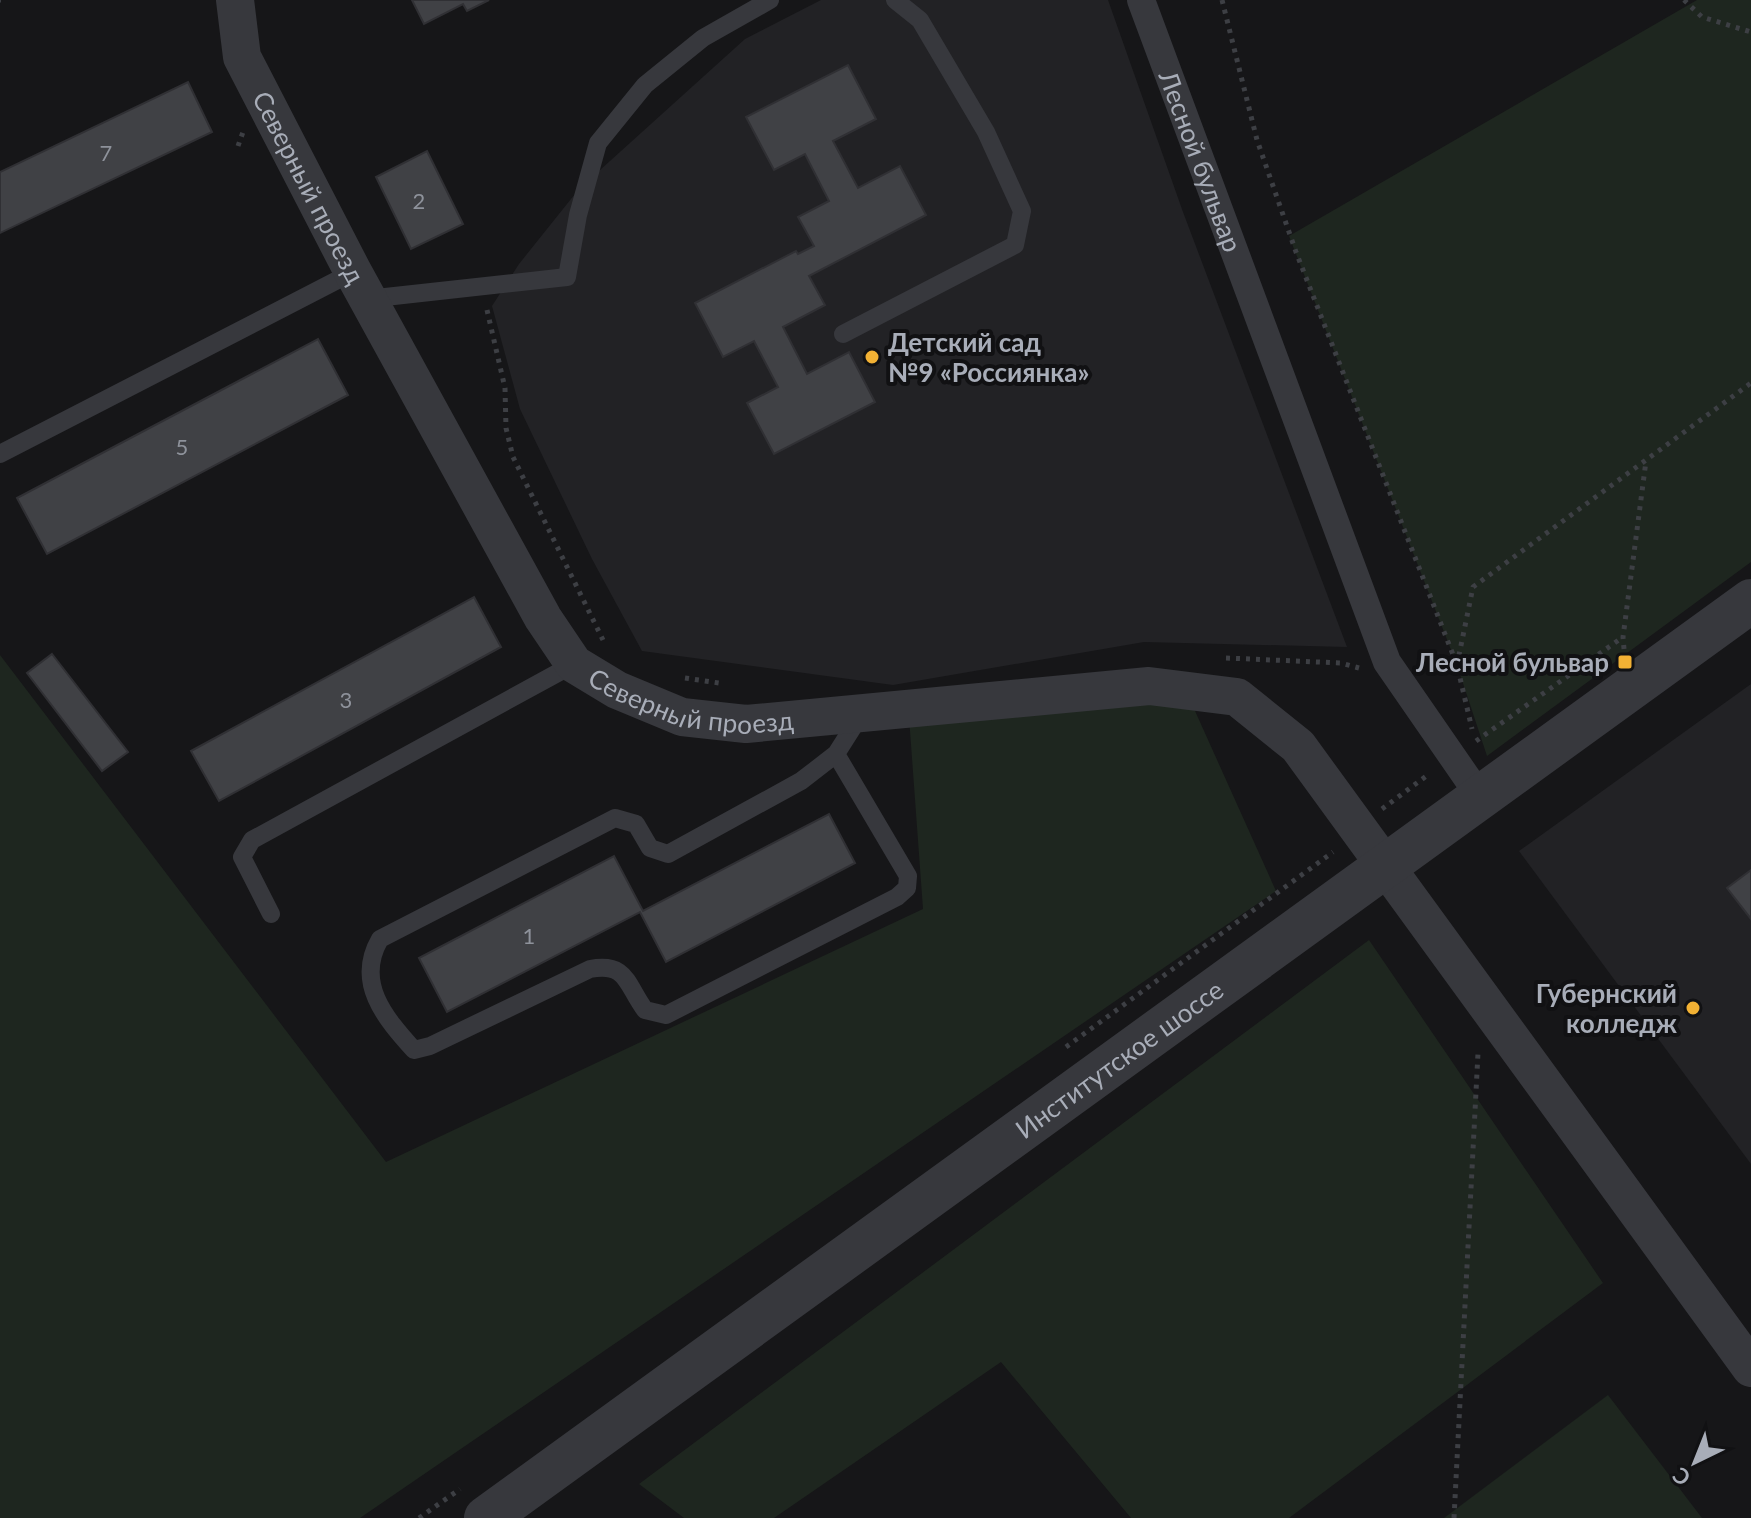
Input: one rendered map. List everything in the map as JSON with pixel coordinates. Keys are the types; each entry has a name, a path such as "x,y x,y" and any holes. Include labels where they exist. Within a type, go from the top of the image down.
{"street":[{"name":"Северный проезд","path":"235,0 242,57 360,285 543,618 590,656 617,690 682,717 746,724 1149,686 1237,697 1298,746 1384,869 1751,1368"},
{"name":"Лесной бульвар","path":"1141,0 1381,647 1398,678 1481,798"},
{"name":"Институтское шоссе","path":"477,1500 1384,869 1751,601"}],"lane":[{"path":"0,454 360,285 481,286 567,277 578,215 598,143 645,85 703,38 770,0"},
{"path":"843,334 1015,245 1022,211 986,132 920,20 895,0"},
{"path":"271,914 242,857 252,840 590,656"},
{"path":"836,754 908,876 907,888 897,897 666,1015 645,1010 621,971 610,965 590,969 430,1046 414,1050 383,1008 369,981 369,957 380,939 615,818 636,824 650,848 668,854 801,781 836,754 863,711"}],"path":[{"path":"1222,0 1262,154 1457,665 1475,742 1623,637"},
{"path":"1684,0 1702,17 1751,32"},
{"path":"481,286 505,388 506,428 513,457 590,656"},
{"path":"1457,665 1473,587 1751,383"},
{"path":"1629,690 1623,637 1647,460"},
{"path":"1221,658 1341,663 1398,678 1457,665"},
{"path":"673,677 735,685"},
{"path":"1062,1050 1359,833 1387,804 1437,768"},
{"path":"1454,1518 1481,1000"},
{"path":"419,1518 477,1500"}],"shaded area":[{"name":"Детcкий сад №9 «Россиянка»","path":"821,0 1108,0 1183,212 1347,647 1144,642 893,685 642,651 592,559 520,409 492,306 519,264 579,189 745,39"},
{"path":"1697,0 1751,0 1751,562 1487,756 1457,665 1289,236"},
{"path":"0,655 386,1162 923,909 909,717 1191,702 1276,891 360,1518 0,1518"},
{"name":"Губернский колледж","path":"1751,684 1751,1164 1519,851"},
{"path":"1369,940 1603,1283 1289,1518 1131,1518 1001,1362 774,1518 684,1518 639,1484"},
{"path":"1608,1395 1702,1518 1444,1518"}],"building":[{"path":"412,0 489,0 467,11 463,4 424,24"},
{"path":"848,65 876,119 833,141 858,188 900,166 926,215 809,276 825,305 783,327 807,374 849,352 875,402 774,454 747,403 778,387 754,341 723,357 695,303 796,251 798,254 814,246 798,217 829,201 805,154 774,170 746,117"},
{"path":"188,82 212,132 0,233 0,172"},
{"path":"427,151 463,224 411,249 376,177"},
{"path":"318,339 348,395 47,554 17,498"},
{"path":"474,597 501,647 219,801 191,751"},
{"path":"52,654 128,752 102,771 27,673"},
{"path":"829,814 855,863 666,962 640,912 447,1012 419,958 614,856 643,911"},
{"path":"1751,870 1751,919 1727,888"}],"place":[{"name":"Детcкий сад №9 «Россиянка»","path":"872,357"},
{"name":"Лесной бульвар","path":"1625,662"},
{"name":"Губернский колледж","path":"1693,1008"}]}
